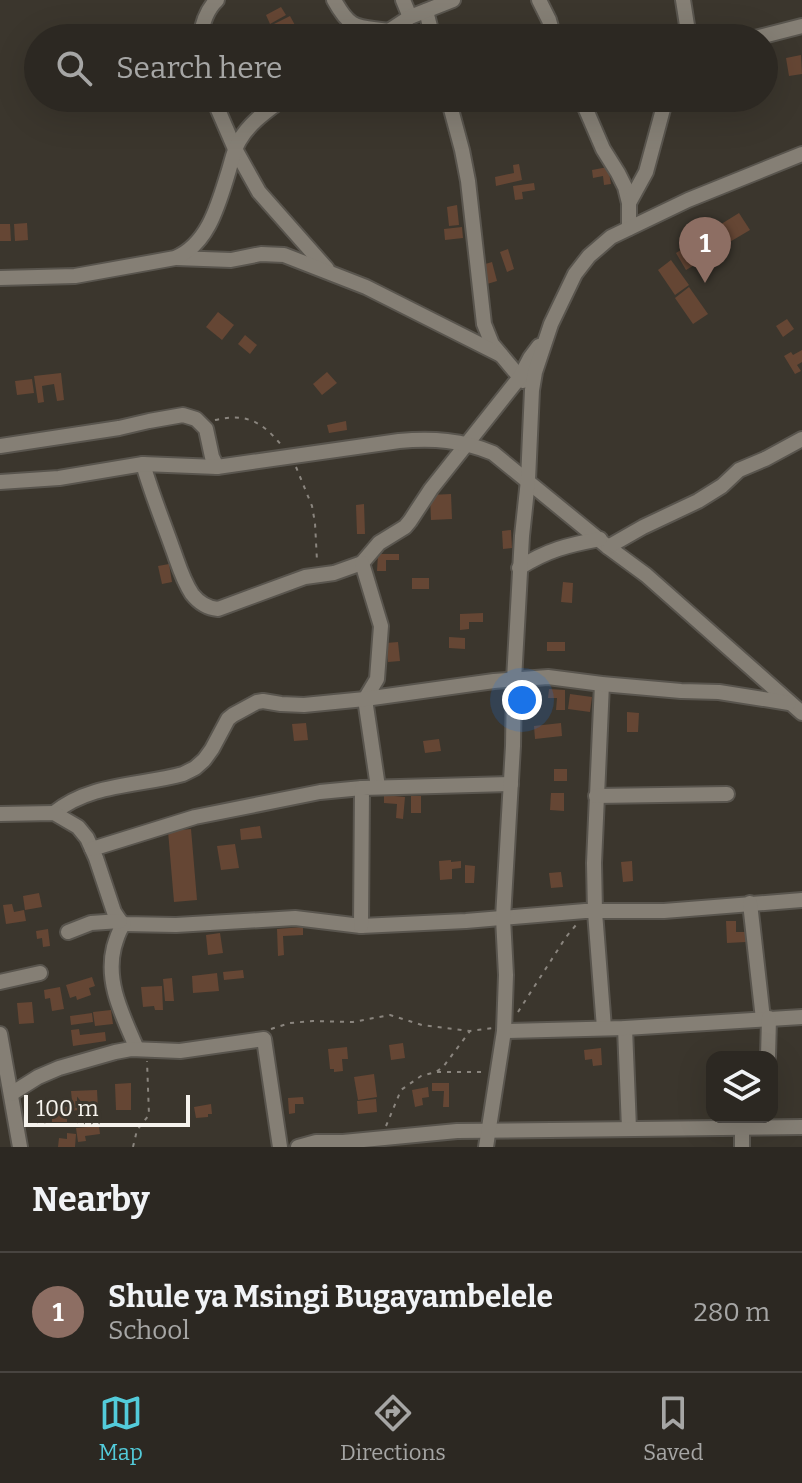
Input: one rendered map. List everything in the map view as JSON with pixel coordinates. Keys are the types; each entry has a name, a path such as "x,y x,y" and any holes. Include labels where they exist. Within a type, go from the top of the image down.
{"street":[{"path":"202,24 217,0"},
{"path":"334,0 352,24"},
{"path":"403,0 410,17"},
{"path":"399,24 453,0"},
{"path":"539,0 550,24"},
{"path":"683,0 687,24"},
{"path":"426,11 429,24"},
{"path":"778,32 802,26"},
{"path":"219,112 259,192 331,273"},
{"path":"175,258 197,243 215,213 235,149 253,122 266,112"},
{"path":"452,112 468,181 482,315 492,344 532,390"},
{"path":"587,112 603,149 618,173 629,203 629,228"},
{"path":"629,203 646,172 662,112"},
{"path":"486,1147 504,1031 506,975 503,918 519,568 528,480 532,390 545,340 563,298 582,265 611,237 688,200 802,154"},
{"path":"0,278 75,276 175,258 231,260 261,254 284,255 380,294 501,355"},
{"path":"143,464 181,574 194,596 210,608 218,609 318,574 334,573 362,563 379,543 405,527 465,444 495,411 545,340"},
{"path":"0,446 119,428 174,416 191,416 202,423 217,467"},
{"path":"0,482 59,478 143,464 217,467 399,441 427,439 465,444 493,453 528,480 646,575 797,708"},
{"path":"519,568 558,548 604,543 643,527 698,501 722,486 739,470 802,439"},
{"path":"362,563 381,626 377,679 365,699 378,787"},
{"path":"54,813 66,803 92,792 168,778 195,768 212,749 228,719 257,702 304,705 480,682 548,677 719,692 797,708"},
{"path":"602,684 590,911 604,1028"},
{"path":"92,849 195,817 320,792 378,787 511,784"},
{"path":"361,926 362,788"},
{"path":"596,796 727,794"},
{"path":"0,814 54,813 78,827 92,849 114,912 122,923"},
{"path":"68,932 91,923 176,925 295,918 361,926 590,911 664,911 802,900"},
{"path":"750,903 768,1051"},
{"path":"122,923 113,952 111,977 124,1019 142,1049"},
{"path":"0,982 40,973"},
{"path":"504,1031 625,1028 802,1017"},
{"path":"625,1028 629,1129"},
{"path":"0,1034 20,1147"},
{"path":"11,1094 59,1068 115,1052 142,1049 180,1051 264,1039 280,1147"},
{"path":"298,1147 316,1142 389,1141 457,1131 742,1128 760,1123"},
{"path":"771,1123 802,1127"},
{"path":"742,1128 742,1147"}],"path":[{"path":"202,423 221,419 253,420 274,436 292,456 312,506 318,574"},
{"path":"264,1039 269,1030 290,1023 353,1022 390,1015 422,1025 470,1031 492,1028 504,1031 566,937 590,911"},
{"path":"436,1072 470,1031"},
{"path":"133,1147 137,1130 149,1115 142,1049"},
{"path":"389,1141 394,1104 401,1090 421,1076 436,1072 498,1072"}],"building":[{"path":"281,7 286,15 270,24 266,15"},
{"path":"290,16 294,24 274,24"},
{"path":"801,55 802,74 789,76 786,58"},
{"path":"519,164 522,180 496,186 495,177 514,173 513,165"},
{"path":"608,167 611,184 604,185 603,176 593,178 592,170"},
{"path":"534,183 535,190 522,192 523,199 515,200 513,186"},
{"path":"457,205 459,225 449,226 447,207"},
{"path":"739,213 750,230 728,243 718,226"},
{"path":"27,223 28,240 15,241 14,224"},
{"path":"0,224 10,224 11,241 0,241"},
{"path":"462,227 463,238 445,240 444,229"},
{"path":"707,234 718,251 686,270 676,253"},
{"path":"508,249 514,269 507,272 500,252"},
{"path":"671,260 689,285 675,295 658,270"},
{"path":"492,262 497,281 487,284 482,265"},
{"path":"689,287 708,314 693,324 675,298"},
{"path":"218,312 234,325 222,340 206,327"},
{"path":"787,319 794,329 783,337 776,326"},
{"path":"245,335 257,345 250,354 238,344"},
{"path":"802,350 802,362 797,365 801,371 795,374 784,356"},
{"path":"327,372 337,383 322,395 313,384"},
{"path":"61,373 64,400 57,401 54,384 42,386 44,402 38,403 34,376"},
{"path":"32,379 34,393 17,395 15,381"},
{"path":"346,421 347,430 329,433 327,425"},
{"path":"451,494 452,519 431,520 430,495"},
{"path":"364,504 365,534 357,534 356,505"},
{"path":"511,530 512,548 503,549 502,531"},
{"path":"378,554 399,554 399,560 386,560 386,571 377,571"},
{"path":"169,564 172,582 162,584 158,566"},
{"path":"412,578 429,578 429,589 412,589"},
{"path":"563,582 573,583 572,603 561,602"},
{"path":"483,613 483,622 469,622 469,629 460,630 460,614"},
{"path":"449,637 465,638 465,649 449,648"},
{"path":"398,642 400,661 388,662 386,643"},
{"path":"547,642 565,642 565,651 547,651"},
{"path":"549,689 565,690 565,710 556,710 557,698 548,698"},
{"path":"570,694 592,697 590,712 568,709"},
{"path":"627,712 639,713 638,732 627,732"},
{"path":"306,723 308,740 294,741 292,724"},
{"path":"561,723 562,736 535,739 534,726"},
{"path":"439,739 441,751 425,753 423,741"},
{"path":"554,769 567,769 567,781 554,781"},
{"path":"551,793 564,793 564,811 550,810"},
{"path":"384,795 405,797 403,819 396,818 397,804 384,803"},
{"path":"411,796 421,796 421,813 411,813"},
{"path":"260,826 262,838 241,840 240,829"},
{"path":"191,829 197,900 174,902 168,831"},
{"path":"235,844 239,868 221,870 217,846"},
{"path":"439,861 461,861 461,868 452,869 452,879 440,880"},
{"path":"632,861 633,881 623,882 621,862"},
{"path":"465,865 475,866 474,883 465,883"},
{"path":"561,872 563,887 551,888 549,873"},
{"path":"39,893 42,907 25,910 23,896"},
{"path":"12,904 14,912 24,910 26,921 6,924 3,905"},
{"path":"726,921 736,921 736,932 746,932 746,942 727,943"},
{"path":"303,927 303,935 283,936 284,955 278,956 277,929"},
{"path":"48,929 50,946 43,947 42,938 37,939 36,931"},
{"path":"220,933 223,953 208,955 206,935"},
{"path":"243,970 244,978 224,980 223,972"},
{"path":"217,973 219,991 193,993 192,976"},
{"path":"92,977 95,986 89,988 91,995 77,1000 76,996 70,998 66,985"},
{"path":"172,978 174,1001 165,1001 163,979"},
{"path":"162,986 163,1010 155,1010 154,1006 143,1007 141,987"},
{"path":"60,987 64,1009 52,1011 50,998 45,999 44,990"},
{"path":"32,1002 34,1023 19,1024 17,1003"},
{"path":"111,1010 113,1024 95,1026 93,1012"},
{"path":"92,1013 93,1022 71,1025 70,1016"},
{"path":"79,1029 80,1035 105,1032 106,1041 73,1046 71,1030"},
{"path":"403,1043 405,1058 391,1060 389,1045"},
{"path":"347,1047 348,1059 342,1059 343,1071 334,1072 330,1069 328,1049"},
{"path":"601,1048 602,1065 593,1066 592,1059 585,1060 584,1050"},
{"path":"374,1074 377,1097 358,1100 354,1077"},
{"path":"131,1083 131,1110 116,1110 115,1084"},
{"path":"432,1083 449,1083 449,1107 443,1107 444,1091 432,1091"},
{"path":"428,1087 429,1097 422,1098 423,1105 415,1107 412,1090"},
{"path":"97,1090 98,1109 73,1111 71,1091"},
{"path":"303,1097 304,1104 295,1104 295,1113 289,1114 288,1098"},
{"path":"376,1099 377,1112 358,1114 357,1101"},
{"path":"211,1104 212,1114 196,1118 194,1107"},
{"path":"52,1107 67,1107 67,1122 52,1122"},
{"path":"99,1126 100,1134 85,1136 86,1141 78,1142 76,1128"},
{"path":"67,1133 76,1134 75,1147 58,1147 59,1138 67,1139"}],"place":[{"name":"Shule ya Msingi Bugayambelele","path":"705,283"}]}
